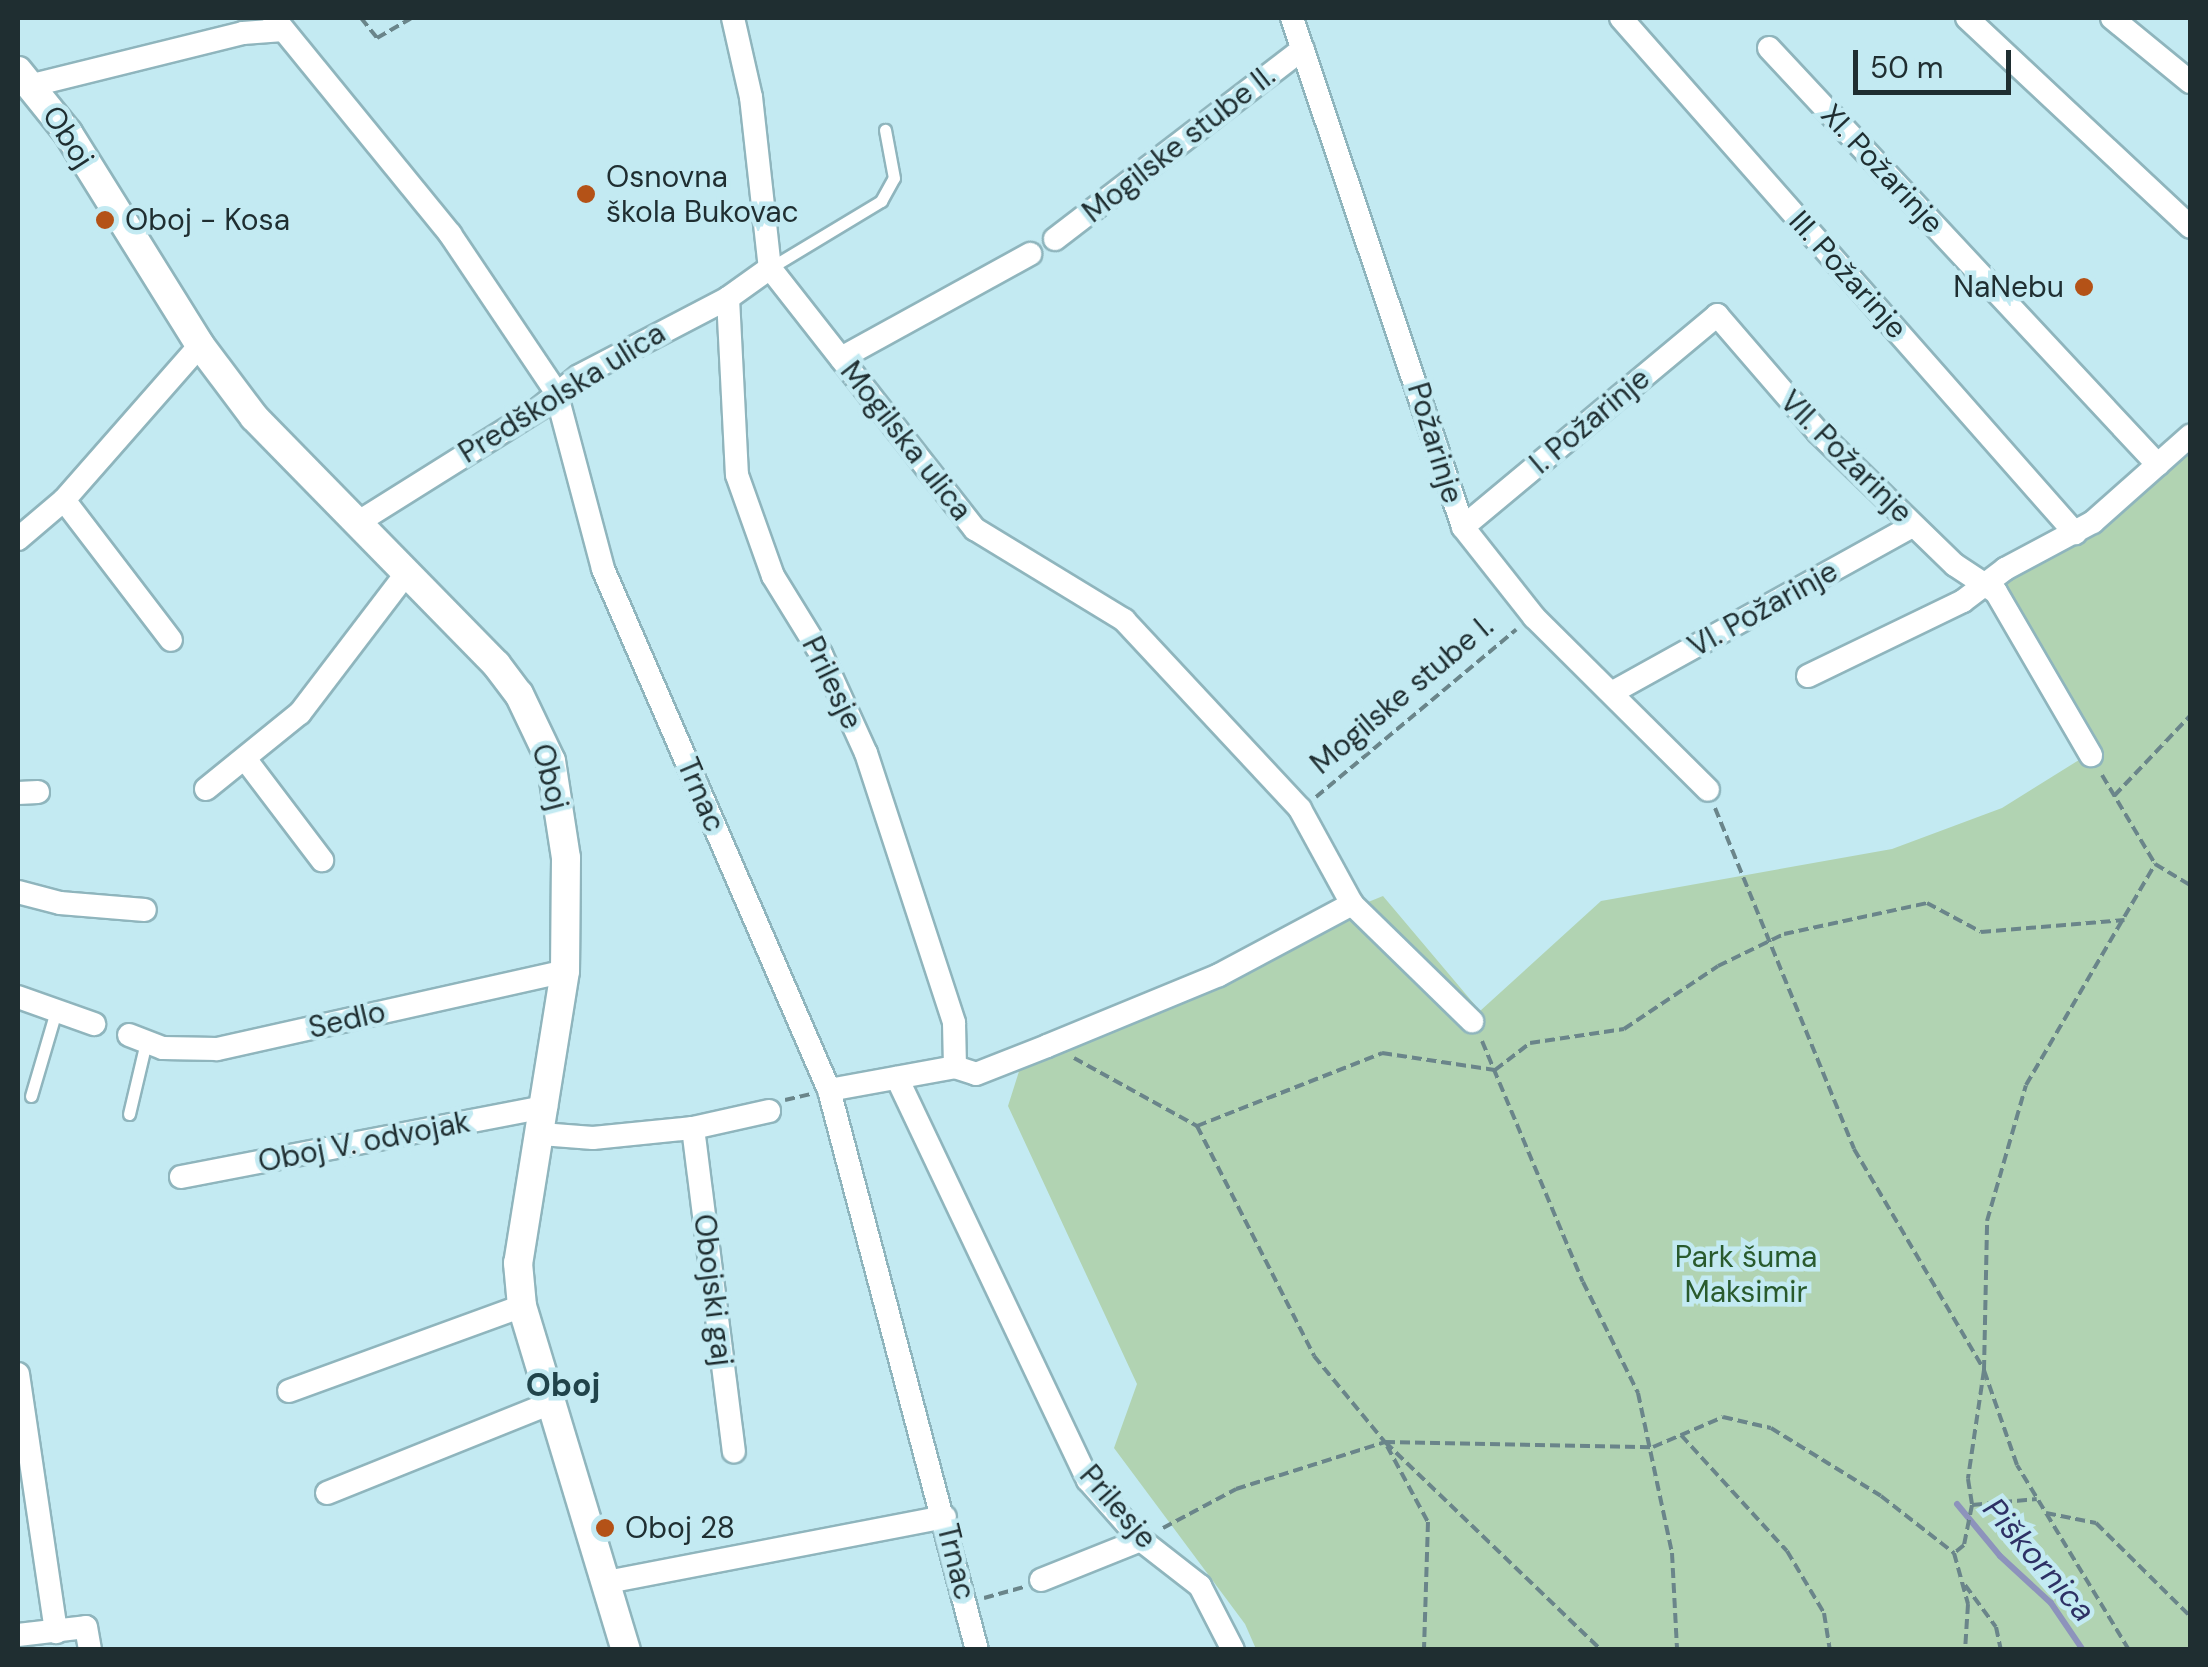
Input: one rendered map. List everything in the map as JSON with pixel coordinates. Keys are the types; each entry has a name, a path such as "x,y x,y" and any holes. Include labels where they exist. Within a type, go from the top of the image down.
{"street":[{"path":"733,18 751,97 770,268"},
{"name":"Požarinje","path":"1292,18 1463,527 1534,617 1708,790"},
{"name":"III. Požarinje","path":"1621,18 2074,534"},
{"path":"1967,18 2190,227"},
{"path":"2112,18 2190,82"},
{"path":"26,78 278,24"},
{"name":"Trnac","path":"278,24 450,234 556,392 603,569 829,1090 944,1516 976,1650"},
{"name":"XI. Požarinje","path":"1769,48 2158,465"},
{"name":"Mogilske stube II.","path":"1055,239 1303,49"},
{"name":"Oboj","path":"26,78 200,344 254,418 408,572 519,694 551,762 566,858 565,971 544,1121 519,1234 522,1306 626,1650"},
{"path":"841,358 1030,254"},
{"name":"Predškolska ulica","path":"357,523 645,337 728,298 770,268"},
{"name":"Mogilska ulica","path":"770,268 975,529 1124,620 1300,809 1352,904 1472,1020"},
{"name":"Prilesje","path":"728,298 736,475 774,576 822,654 866,753 954,1023 955,1067"},
{"name":"I. Požarinje","path":"1463,527 1717,316"},
{"name":"VII. Požarinje","path":"1717,316 1818,432 1913,526 1987,586 2091,755"},
{"path":"18,539 64,500 200,344"},
{"path":"1808,676 1987,586 2006,569 2074,534 2190,436"},
{"path":"64,500 171,640"},
{"name":"VI. Požarinje","path":"1613,692 1913,526"},
{"path":"206,789 300,713 408,572"},
{"path":"246,760 322,860"},
{"path":"18,892 60,904 145,910"},
{"path":"829,1090 955,1067 976,1074 1219,975 1352,904"},
{"name":"Sedlo","path":"138,1039 217,1049 565,971"},
{"path":"18,997 94,1024"},
{"name":"Prilesje","path":"897,1078 1057,1425 1088,1480 1141,1540 1200,1586 1233,1650"},
{"path":"544,1121 593,1138 692,1128 768,1111"},
{"name":"Oboj V. odvojak","path":"181,1178 544,1121"},
{"name":"Obojski gaj","path":"692,1128 734,1451"},
{"path":"289,1391 522,1306"},
{"path":"18,1374 23,1453 56,1632"},
{"path":"326,1493 553,1402"},
{"path":"607,1582 944,1516"},
{"path":"1041,1580 1141,1540"},
{"path":"18,1635 86,1627 90,1650"}],"lane":[{"path":"770,268 881,201 894,178 885,130"},
{"path":"30,1096 56,1012"},
{"path":"129,1114 138,1039"}],"path":[{"path":"361,18 378,38 411,18"},
{"name":"Mogilske stube I.","path":"1300,809 1534,617"},
{"path":"2114,796 2190,716"},
{"path":"2091,755 2155,864 2190,885"},
{"path":"1708,790 1854,1149 1984,1370 2017,1465 2129,1650"},
{"path":"1954,1553 1964,1546 1972,1504 1968,1478 1984,1370 1986,1222 2026,1085 2155,864"},
{"path":"1197,1126 1382,1053 1495,1070 1530,1044 1624,1029 1718,966 1784,934 1927,903 1981,932 2125,920"},
{"path":"1472,1020 1583,1282 1638,1394 1653,1447 1672,1554 1677,1650"},
{"path":"1047,1046 1128,1083 1197,1126 1314,1356 1386,1442 1600,1650"},
{"path":"768,1111 829,1090"},
{"path":"1141,1540 1236,1489 1386,1442 1653,1447 1723,1417 1772,1428 1897,1508 1954,1553 1968,1604 1965,1650"},
{"path":"1682,1435 1787,1551 1824,1613 1830,1650"},
{"path":"1386,1442 1428,1522 1424,1650"},
{"path":"1972,1504 2038,1498"},
{"path":"2046,1513 2096,1523 2190,1616"},
{"path":"966,1603 1041,1580"},
{"path":"1962,1580 1996,1627 2001,1650"}],"green space":[{"name":"Park šuma Maksimir","path":"2190,446 2190,1649 1256,1649 1245,1624 1114,1448 1137,1384 1008,1106 1029,1040 1383,896 1480,1011 1601,901 1892,849 2002,808 2095,750 2005,582"}],"waterway":[{"name":"Piškornica","path":"1957,1504 2000,1556 2051,1603 2083,1650"}],"place":[{"name":"Osnovna škola Bukovac","path":"586,194"},
{"name":"Oboj - Kosa","path":"105,220"},
{"name":"NaNebu","path":"2084,287"},
{"name":"Oboj 28","path":"605,1528"}],"district":[{"name":"Oboj","path":"563,1385"}]}
